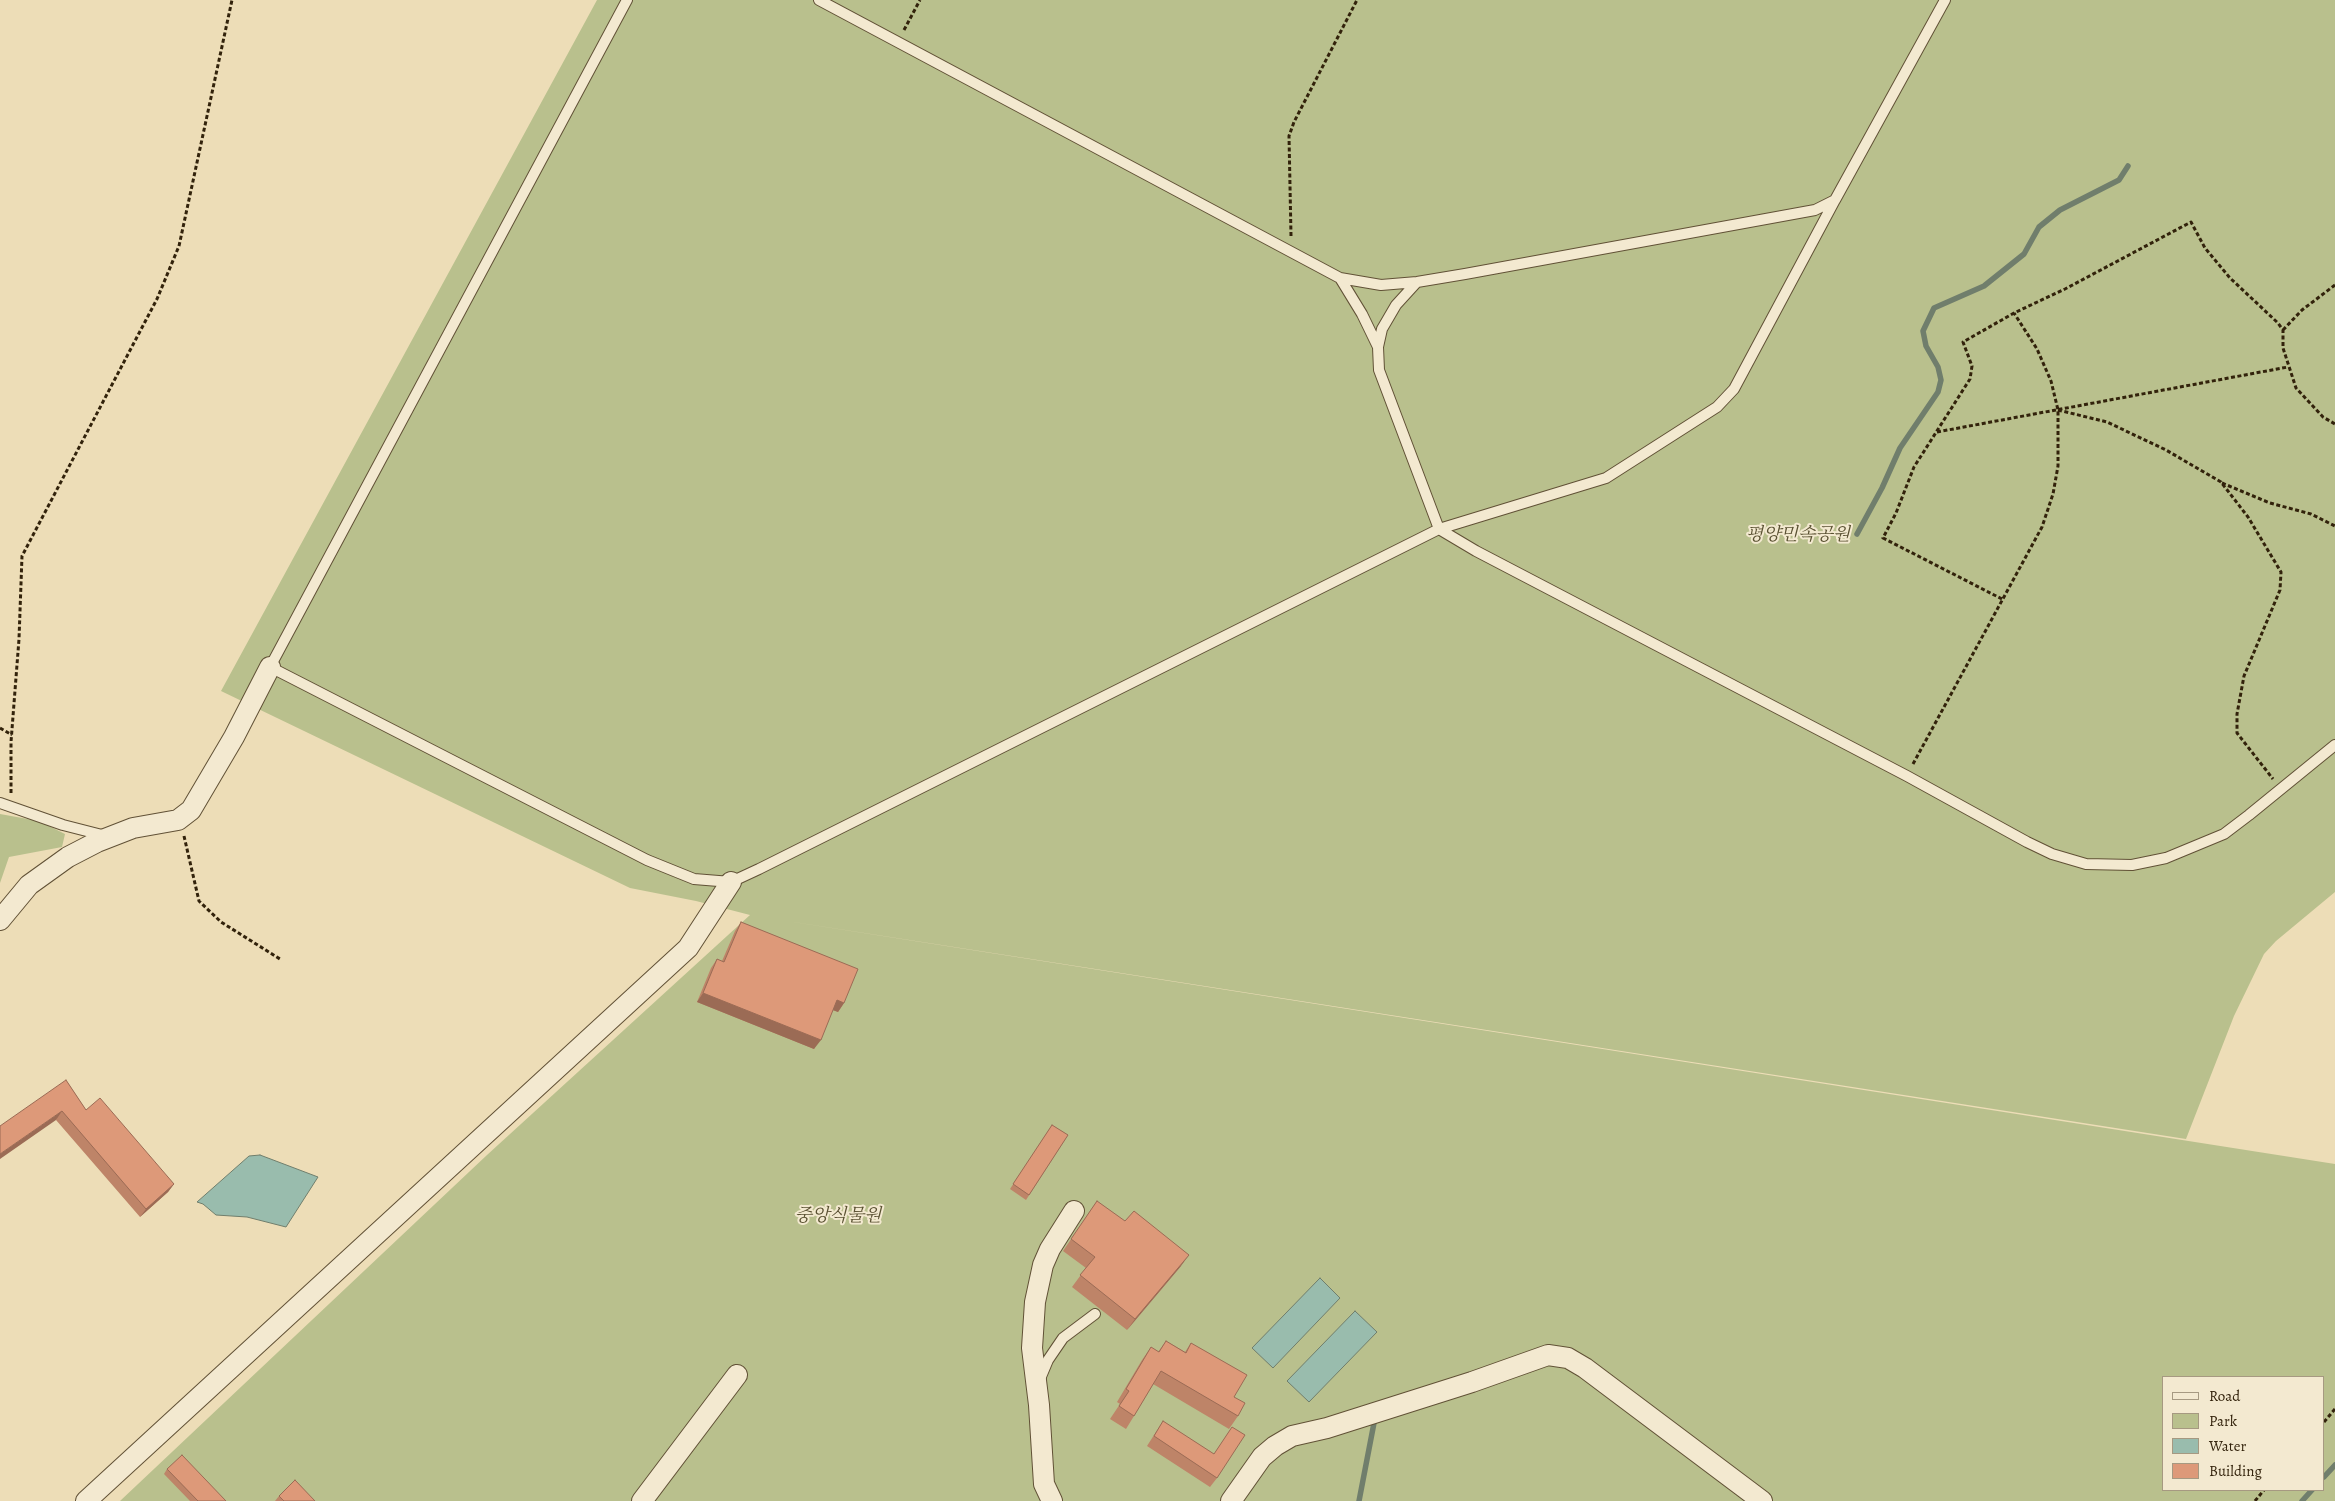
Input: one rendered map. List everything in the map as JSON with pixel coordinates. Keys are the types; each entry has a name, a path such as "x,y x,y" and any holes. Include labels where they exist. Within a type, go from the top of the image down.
{"street":[{"path":"0,920 29,885 68,857 133,828 158,825 180,818 191,810 220,761 270,667"},
{"path":"86,1501 688,948 732,882"},
{"path":"1052,1501 1044,1484 1037,1387 1032,1348 1035,1302 1043,1265 1050,1249 1074,1211"},
{"path":"1231,1501 1262,1457 1275,1446 1292,1436 1327,1428 1463,1385 1548,1354 1568,1358 1585,1368 1762,1501"},
{"path":"642,1501 737,1375"}],"lane":[{"path":"627,0 270,667 647,860 694,880 732,882 1439,529 1606,478 1717,407 1734,389 1945,0"},
{"path":"819,0 1340,278 1381,285 1417,282 1815,210 1835,200"},
{"path":"1340,278 1362,314 1378,347"},
{"path":"1417,282 1396,305 1382,329 1378,347 1379,370 1439,529 1476,551 1907,776 2052,854 2086,864 2132,865 2166,858 2193,848 2224,834 2335,745"},
{"path":"0,803 63,825 110,837"},
{"path":"1037,1387 1048,1360 1063,1338 1095,1314"}],"path":[{"path":"11,807 12,735 19,639 22,556 157,299 179,246 232,0"},
{"path":"898,41 920,0"},
{"path":"1291,251 1290,136 1294,122 1357,0"},
{"path":"2002,599 1883,538 1896,513 1914,467 1970,380 1972,366 1963,342 2014,313 2065,289 2191,222 2205,248 2230,278 2283,330"},
{"path":"2335,284 2302,310 2283,330 2283,348 2296,388 2323,417 2335,424"},
{"path":"1907,776 2042,527 2053,494 2058,466 2058,410 2051,381 2037,349 2014,313"},
{"path":"1936,432 2288,367"},
{"path":"2058,410 2107,422 2166,450 2221,482 2270,503 2311,514 2335,526"},
{"path":"2221,482 2248,516 2281,572 2280,590 2244,676 2237,714 2237,733 2282,789"},
{"path":"2330,523 2335,521"},
{"path":"0,728 12,735"},
{"path":"180,818 199,901 221,922 280,959"},
{"path":"2325,1421 2335,1409"},
{"path":"2255,1501 2263,1491"}],"green space":[{"name":"평양민속공원","path":"597,0 2335,0 2335,892 2276,941 2264,954 2234,1016 2186,1139 768,918 2335,1164 2335,1501 120,1501 487,1155 750,915 696,901 630,888 221,691"},
{"path":"0,814 39,821 65,834 62,847 9,857 0,883"}],"water":[{"path":"260,1155 318,1177 286,1227 247,1217 216,1215 203,1204 197,1202 249,1156"},
{"path":"1320,1278 1340,1298 1273,1368 1252,1348"},
{"path":"1355,1311 1377,1332 1309,1402 1287,1381"}],"building":[{"path":"741,922 858,969 844,1003 837,1000 821,1040 703,993 717,959 724,962"},
{"path":"66,1080 86,1110 100,1098 174,1184 146,1209 62,1111 0,1154 0,1126"},
{"path":"1052,1125 1068,1135 1029,1195 1013,1184"},
{"path":"1097,1201 1125,1221 1134,1211 1189,1255 1135,1319 1080,1275 1095,1257 1071,1239"},
{"path":"1166,1341 1186,1353 1191,1343 1247,1375 1234,1397 1245,1403 1238,1416 1161,1371 1134,1416 1119,1406 1129,1391 1126,1389 1151,1347 1159,1352"},
{"path":"1163,1421 1214,1454 1232,1427 1245,1435 1217,1478 1154,1436"},
{"path":"182,1455 226,1501 198,1501 167,1469"},
{"path":"295,1480 315,1501 284,1501 279,1496"}],"waterway":[{"path":"1857,534 1882,488 1900,448 1938,392 1941,380 1938,367 1926,346 1923,331 1934,308 1984,286 2024,254 2039,227 2060,210 2119,180 2128,166"},
{"path":"1359,1501 1374,1423"},
{"path":"2325,1476 2335,1465"},
{"path":"2302,1501 2311,1491"}],"park label":[{"name":"중앙식물원","path":"838,1217"}]}
